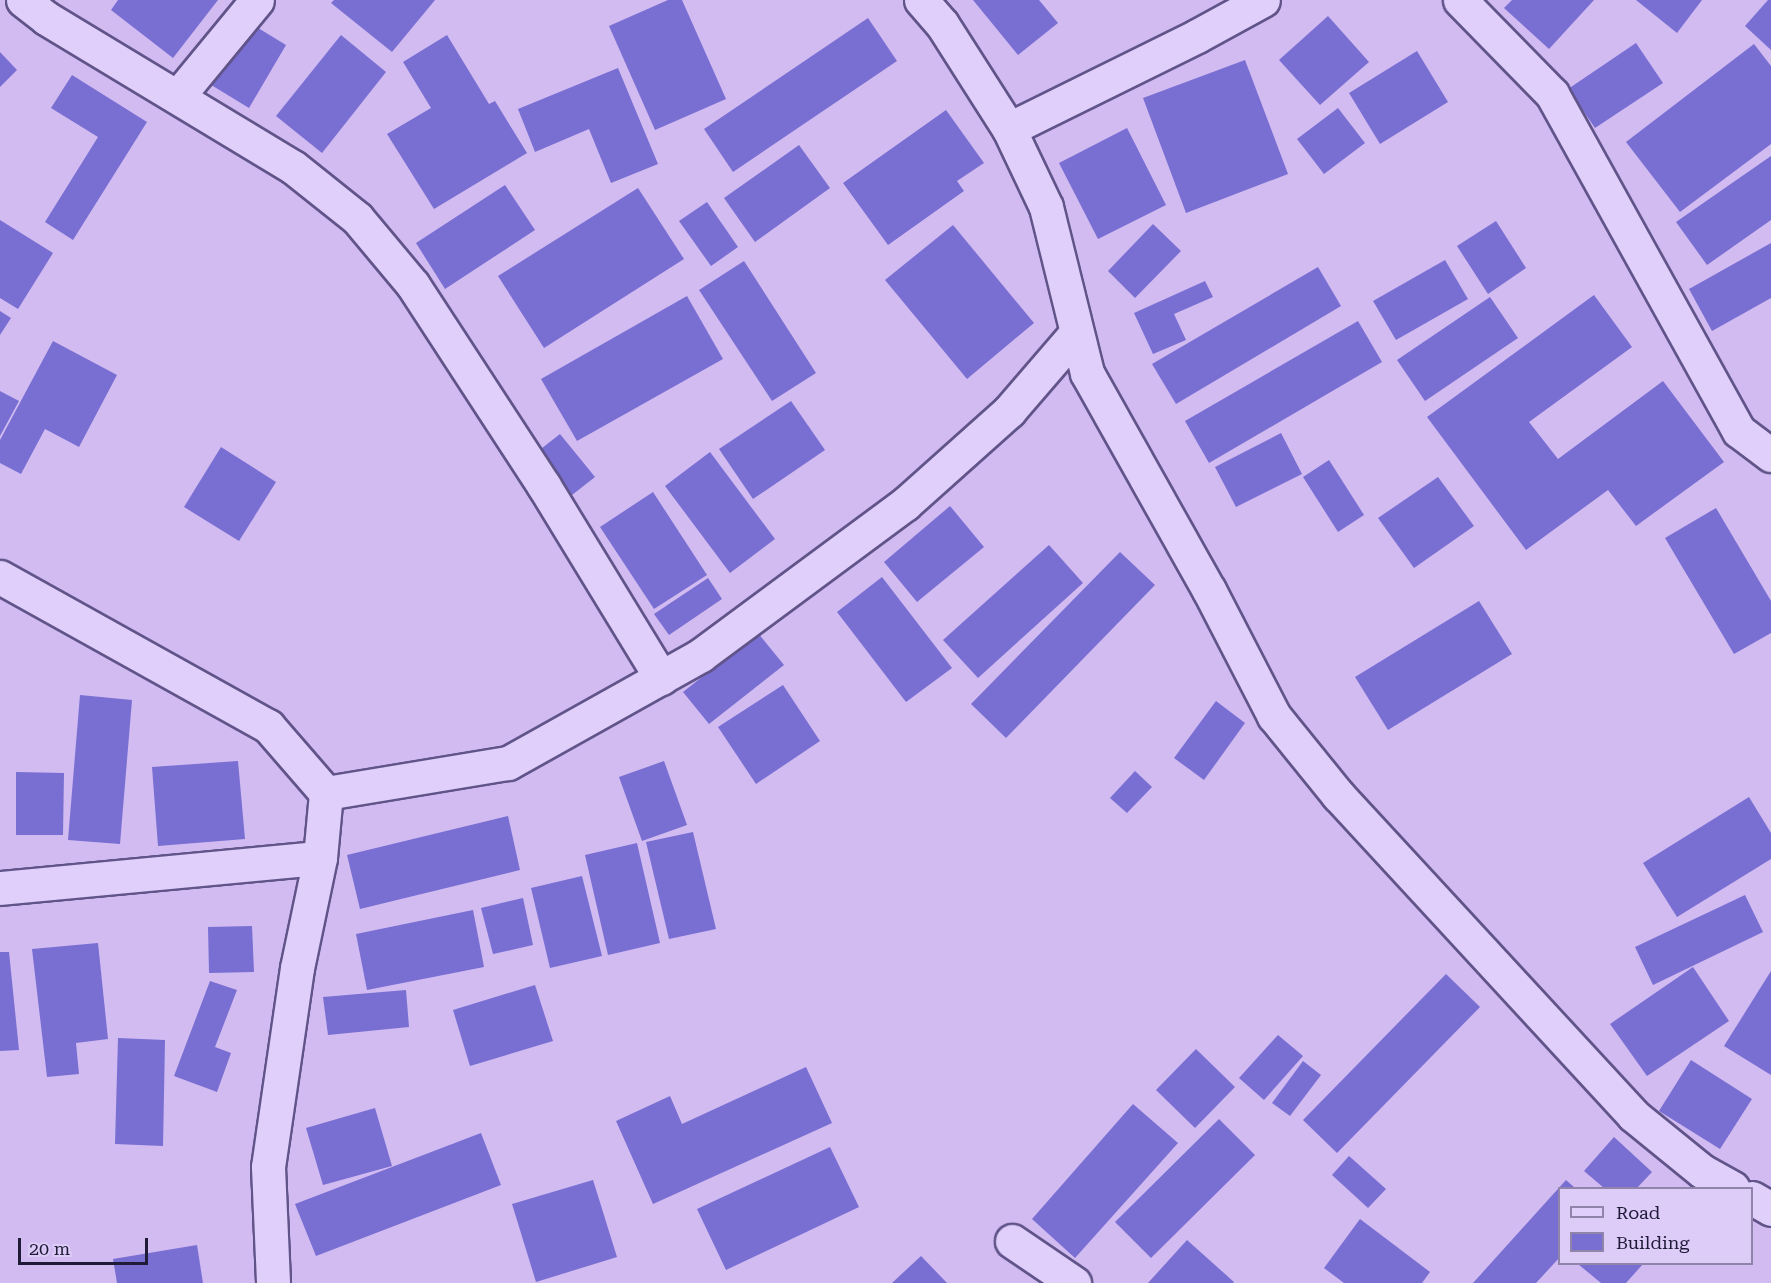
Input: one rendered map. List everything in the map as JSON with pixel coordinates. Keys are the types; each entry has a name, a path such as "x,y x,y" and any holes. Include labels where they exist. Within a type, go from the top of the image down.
{"street":[{"path":"23,0 46,18 292,167 357,218 406,277 544,486 661,678"},
{"path":"178,96 257,0"},
{"path":"921,0 942,24 1009,129 1046,207 1087,374 1209,590 1274,716 1338,795 1633,1115 1702,1172 1732,1187"},
{"path":"1009,129 1197,36 1263,0"},
{"path":"1460,0 1552,94 1739,431 1771,455"},
{"path":"326,793 508,763 701,655 905,504 1010,411 1076,333"},
{"path":"0,577 268,726 326,793 320,858 297,968 268,1167 273,1283"},
{"path":"0,888 320,858"},
{"path":"1753,1199 1771,1209"},
{"path":"1012,1241 1074,1283"}],"building":[{"path":"118,0 218,0 173,58 111,10"},
{"path":"334,0 435,0 392,52 331,3"},
{"path":"668,0 682,0 726,99 655,130 609,26"},
{"path":"973,0 1039,0 1058,23 1018,55"},
{"path":"1512,0 1594,0 1549,49 1504,8"},
{"path":"1636,0 1702,0 1677,33"},
{"path":"1768,0 1771,0 1771,50 1745,26"},
{"path":"1328,16 1369,62 1320,105 1279,60"},
{"path":"868,18 897,61 733,172 704,129"},
{"path":"245,20 286,45 249,108 208,83"},
{"path":"341,35 386,72 322,153 276,116"},
{"path":"447,35 489,104 495,101 527,153 434,209 387,134 431,108 403,62"},
{"path":"1636,43 1663,83 1595,128 1568,89"},
{"path":"1754,44 1771,66 1771,144 1680,212 1626,142"},
{"path":"1417,51 1448,102 1380,144 1349,93"},
{"path":"0,52 17,70 0,87"},
{"path":"1245,60 1288,174 1186,213 1143,98"},
{"path":"618,68 658,164 611,183 589,129 535,152 518,109"},
{"path":"72,75 147,122 73,240 45,222 98,137 51,108"},
{"path":"1338,108 1365,143 1324,174 1297,139"},
{"path":"946,110 984,163 957,181 964,191 888,245 843,183"},
{"path":"1127,128 1166,205 1098,239 1059,163"},
{"path":"799,145 830,188 755,242 724,198"},
{"path":"1771,156 1771,220 1707,265 1676,222"},
{"path":"505,185 535,230 445,289 416,243"},
{"path":"638,188 684,259 544,348 498,276"},
{"path":"707,202 738,247 711,266 679,221"},
{"path":"0,220 53,253 18,309 0,298"},
{"path":"1496,221 1526,268 1488,294 1457,246"},
{"path":"1153,224 1181,251 1135,298 1108,271"},
{"path":"953,225 1034,323 967,379 885,280"},
{"path":"1771,243 1771,298 1712,331 1689,289"},
{"path":"1445,260 1468,299 1396,340 1373,301"},
{"path":"744,261 816,373 772,401 699,290"},
{"path":"1318,267 1341,306 1176,404 1152,364"},
{"path":"1205,281 1213,297 1174,314 1186,340 1153,354 1134,313"},
{"path":"1594,295 1632,347 1529,422 1558,459 1663,381 1724,462 1636,526 1608,490 1526,550 1427,417"},
{"path":"687,296 723,359 577,441 541,379"},
{"path":"1490,297 1518,338 1425,401 1397,360"},
{"path":"0,311 11,318 0,335"},
{"path":"1358,321 1382,362 1209,463 1185,421"},
{"path":"53,341 117,375 79,447 45,429 21,474 0,463 0,440"},
{"path":"0,391 19,401 0,436"},
{"path":"791,401 825,450 753,499 719,449"},
{"path":"1281,433 1302,474 1236,507 1215,467"},
{"path":"560,434 595,477 572,495 537,452"},
{"path":"221,447 276,482 239,541 184,507"},
{"path":"710,452 775,539 730,573 665,486"},
{"path":"1329,460 1364,515 1338,532 1303,477"},
{"path":"1438,477 1474,526 1414,568 1378,518"},
{"path":"653,492 707,575 654,609 600,527"},
{"path":"950,506 984,547 917,602 884,562"},
{"path":"1716,508 1771,601 1771,633 1734,654 1665,538"},
{"path":"1049,545 1083,583 978,678 943,640"},
{"path":"1120,552 1155,585 1006,738 971,704"},
{"path":"882,577 952,668 906,702 837,612"},
{"path":"708,578 722,599 669,635 654,614"},
{"path":"1479,601 1512,654 1388,730 1355,677"},
{"path":"758,633 784,665 709,724 683,692"},
{"path":"783,685 820,741 756,784 718,727"},
{"path":"80,695 132,700 120,844 68,840"},
{"path":"1216,701 1245,723 1204,780 1174,758"},
{"path":"238,761 245,839 158,846 152,767"},
{"path":"664,761 687,825 642,841 619,777"},
{"path":"1135,771 1152,787 1127,813 1110,798"},
{"path":"16,772 64,773 63,835 16,835"},
{"path":"1749,797 1771,833 1771,859 1677,917 1643,863"},
{"path":"508,816 520,870 360,909 347,855"},
{"path":"693,832 716,929 669,939 646,842"},
{"path":"637,843 660,943 608,955 585,855"},
{"path":"582,876 602,956 550,968 531,888"},
{"path":"1745,895 1763,932 1653,985 1635,947"},
{"path":"523,898 533,945 493,954 481,908"},
{"path":"473,910 484,967 367,990 356,934"},
{"path":"252,926 254,972 209,973 208,927"},
{"path":"98,943 108,1039 76,1043 79,1074 47,1077 32,949"},
{"path":"0,952 9,952 19,1050 0,1051"},
{"path":"1693,967 1729,1021 1647,1076 1610,1024"},
{"path":"1771,971 1771,1075 1724,1046"},
{"path":"1446,974 1480,1007 1337,1153 1303,1120"},
{"path":"210,981 237,990 215,1047 231,1053 217,1092 174,1076"},
{"path":"535,985 553,1041 470,1066 453,1010"},
{"path":"406,990 409,1027 328,1035 323,997"},
{"path":"1278,1035 1303,1056 1264,1100 1239,1078"},
{"path":"118,1038 165,1040 163,1146 115,1144"},
{"path":"1196,1049 1235,1087 1195,1128 1156,1090"},
{"path":"1691,1060 1752,1099 1720,1149 1659,1111"},
{"path":"1303,1061 1321,1075 1290,1116 1272,1103"},
{"path":"806,1067 832,1123 653,1204 616,1121 670,1096 682,1124"},
{"path":"1133,1104 1178,1143 1075,1258 1032,1219"},
{"path":"375,1108 392,1166 323,1185 306,1128"},
{"path":"1219,1119 1255,1155 1151,1258 1115,1222"},
{"path":"481,1133 501,1185 316,1256 295,1204"},
{"path":"1614,1137 1652,1172 1638,1187 1603,1187 1584,1171"},
{"path":"830,1147 859,1207 726,1270 697,1209"},
{"path":"1349,1156 1386,1189 1368,1208 1332,1175"},
{"path":"593,1180 617,1257 536,1282 512,1204"},
{"path":"1566,1180 1574,1187 1560,1187"},
{"path":"1558,1189 1558,1259 1536,1283 1473,1283"},
{"path":"1360,1219 1430,1272 1422,1283 1344,1283 1324,1268"},
{"path":"1187,1240 1234,1282 1148,1283"},
{"path":"197,1245 203,1283 117,1283 113,1259"},
{"path":"921,1256 947,1283 892,1283"},
{"path":"1579,1265 1642,1265 1626,1283 1601,1283"}]}
